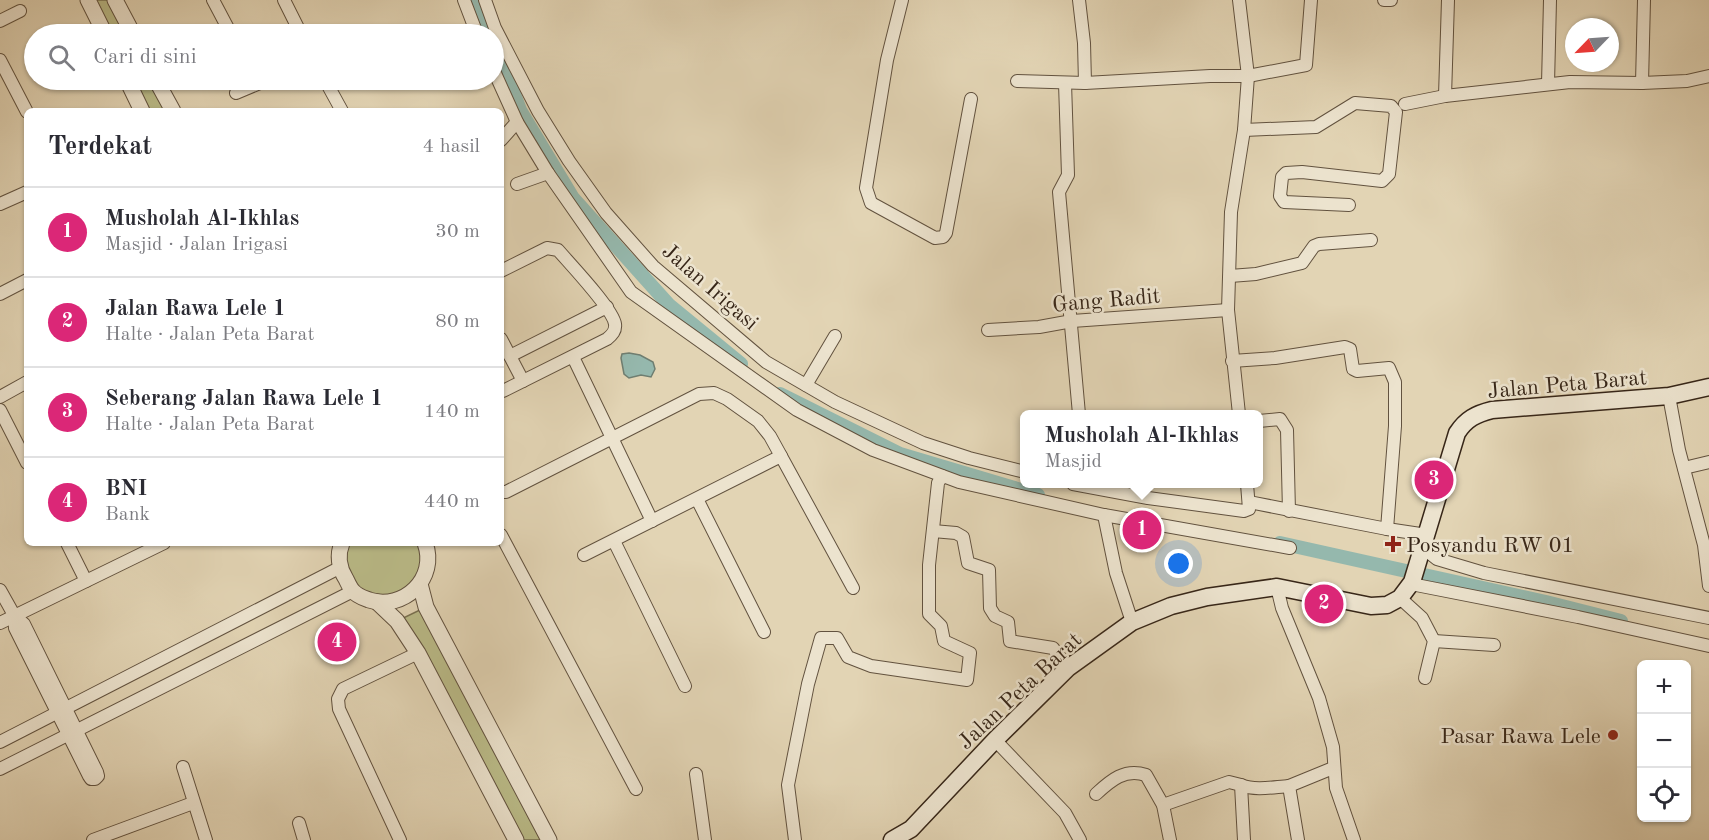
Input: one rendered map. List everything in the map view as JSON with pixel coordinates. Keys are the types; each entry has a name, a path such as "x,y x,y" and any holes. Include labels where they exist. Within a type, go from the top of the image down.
{"main road":[{"name":"Jalan Peta Barat","path":"892,840 910,829 1068,668 1132,622 1171,606 1207,597 1277,587 1371,606 1387,605 1400,598 1411,583 1457,433 1465,421 1479,413 1492,410 1669,396 1709,387"}],"street":[{"path":"88,0 100,24"},
{"path":"115,0 128,24"},
{"path":"213,0 226,24"},
{"path":"284,0 296,24"},
{"path":"464,0 473,24"},
{"name":"Jalan Irigasi","path":"485,0 494,24"},
{"path":"902,0 887,60 866,188 872,203 935,238 943,237 946,233 971,99"},
{"path":"1079,0 1084,43 1085,83"},
{"path":"1238,410 1228,310 1231,212 1244,130 1248,76 1239,0"},
{"path":"1017,81 1085,83 1248,76 1306,65 1311,0"},
{"path":"1384,0 1390,0"},
{"path":"1445,96 1448,0"},
{"path":"1548,84 1550,0"},
{"path":"1642,83 1644,0"},
{"path":"0,21 20,11"},
{"name":"Jalan Irigasi","path":"504,45 538,111 606,213 653,267 766,362 835,402 923,443 1020,471"},
{"path":"0,60 25,108"},
{"path":"1405,104 1445,96 1548,84 1687,81 1709,76"},
{"path":"1065,83 1068,175 1059,192 1079,410"},
{"path":"132,90 141,108"},
{"path":"161,90 170,108"},
{"path":"236,93 242,90"},
{"path":"330,90 340,108"},
{"path":"503,90 517,122 548,173 631,292 796,410 873,450 942,476 1104,515 1290,548"},
{"path":"1244,130 1316,127 1355,103 1390,105 1396,112 1389,174 1382,181 1302,172 1286,173 1282,177 1280,196 1284,202 1349,205"},
{"path":"504,137 517,122"},
{"path":"518,184 548,173"},
{"path":"0,204 24,193"},
{"path":"1230,276 1256,274 1302,263 1314,246 1319,244 1371,240"},
{"path":"504,270 547,248 558,250 606,308 614,319 616,327 613,334 573,357 504,390"},
{"path":"0,294 24,282"},
{"path":"510,356 606,308"},
{"name":"Gang Radit","path":"988,330 1039,327 1072,321 1228,310"},
{"path":"806,385 835,336"},
{"path":"504,345 523,381"},
{"path":"1232,361 1275,358 1345,347 1350,349 1353,369 1389,368 1395,382 1395,426 1387,529"},
{"path":"573,357 651,521"},
{"path":"0,396 24,384"},
{"path":"504,494 699,394 714,393 727,399 758,421 770,436 852,588"},
{"path":"1669,396 1684,468 1707,551 1709,586"},
{"path":"0,410 24,457"},
{"path":"1263,421 1280,419 1287,430 1289,511"},
{"path":"584,555 782,456"},
{"path":"1684,468 1709,462"},
{"path":"795,840 789,785 808,684 821,638 837,638 848,657 871,666 967,681 970,652 944,641 941,626 929,614 929,565 938,483 942,476"},
{"path":"1100,488 1148,498 1244,511 1249,509 1248,488"},
{"path":"697,499 764,632"},
{"path":"1249,502 1387,529 1424,544 1437,559 1484,573 1585,596 1709,618"},
{"path":"1104,515 1116,573 1132,622"},
{"path":"933,531 956,533 963,537 968,563 989,570 990,608 995,616 1008,622 1010,641 1053,648 1068,668"},
{"path":"504,541 636,789"},
{"path":"614,541 685,686"},
{"path":"68,546 86,581"},
{"path":"0,623 158,546"},
{"path":"342,546 339,568 353,591 362,598 377,602 394,602 404,598 420,584 427,564 424,546"},
{"path":"0,742 339,568"},
{"path":"1411,583 1578,616 1709,646"},
{"path":"420,584 426,607 549,840"},
{"path":"1277,587 1282,608 1319,698 1333,747 1336,788 1354,840"},
{"path":"0,590 14,615 15,628 72,731"},
{"path":"0,769 353,591"},
{"path":"1578,616 1585,596"},
{"path":"1400,598 1422,618 1434,641 1425,678"},
{"path":"377,602 397,621 418,653 516,840"},
{"path":"1434,641 1494,645"},
{"path":"400,840 339,709 338,699 343,689 418,653"},
{"path":"995,740 1065,813 1080,840"},
{"path":"183,767 206,840"},
{"path":"1163,805 1229,782 1248,788 1261,789 1289,786 1333,768"},
{"path":"1096,794 1113,778 1136,772 1146,775 1163,805 1170,840"},
{"path":"696,774 705,840"},
{"path":"1241,785 1244,840"},
{"path":"1289,786 1298,840"},
{"path":"93,840 193,803"},
{"path":"299,823 304,840"}],"green space":[{"path":"88,0 115,0 128,24 100,24"},
{"path":"132,90 161,90 171,108 141,108"},
{"path":"343,546 425,546 427,564 404,598 353,591"},
{"path":"426,607 549,840 516,840 397,621"}],"water":[{"path":"622,354 640,355 653,362 655,369 651,377 641,375 629,378 624,374 621,358"}],"waterway":[{"path":"477,0 487,24"},
{"path":"504,67 520,110 573,198 669,305 741,364"},
{"path":"780,394 900,454 1038,495"},
{"path":"1280,543 1621,621"}],"place":[{"name":"Seberang Jalan Rawa Lele 1","path":"1434,480"},
{"name":"Musholah Al-Ikhlas","path":"1142,530"},
{"name":"Posyandu RW 01","path":"1393,544"},
{"name":"Jalan Rawa Lele 1","path":"1324,604"},
{"name":"BNI","path":"337,642"},
{"name":"Pasar Rawa Lele","path":"1613,735"}]}
